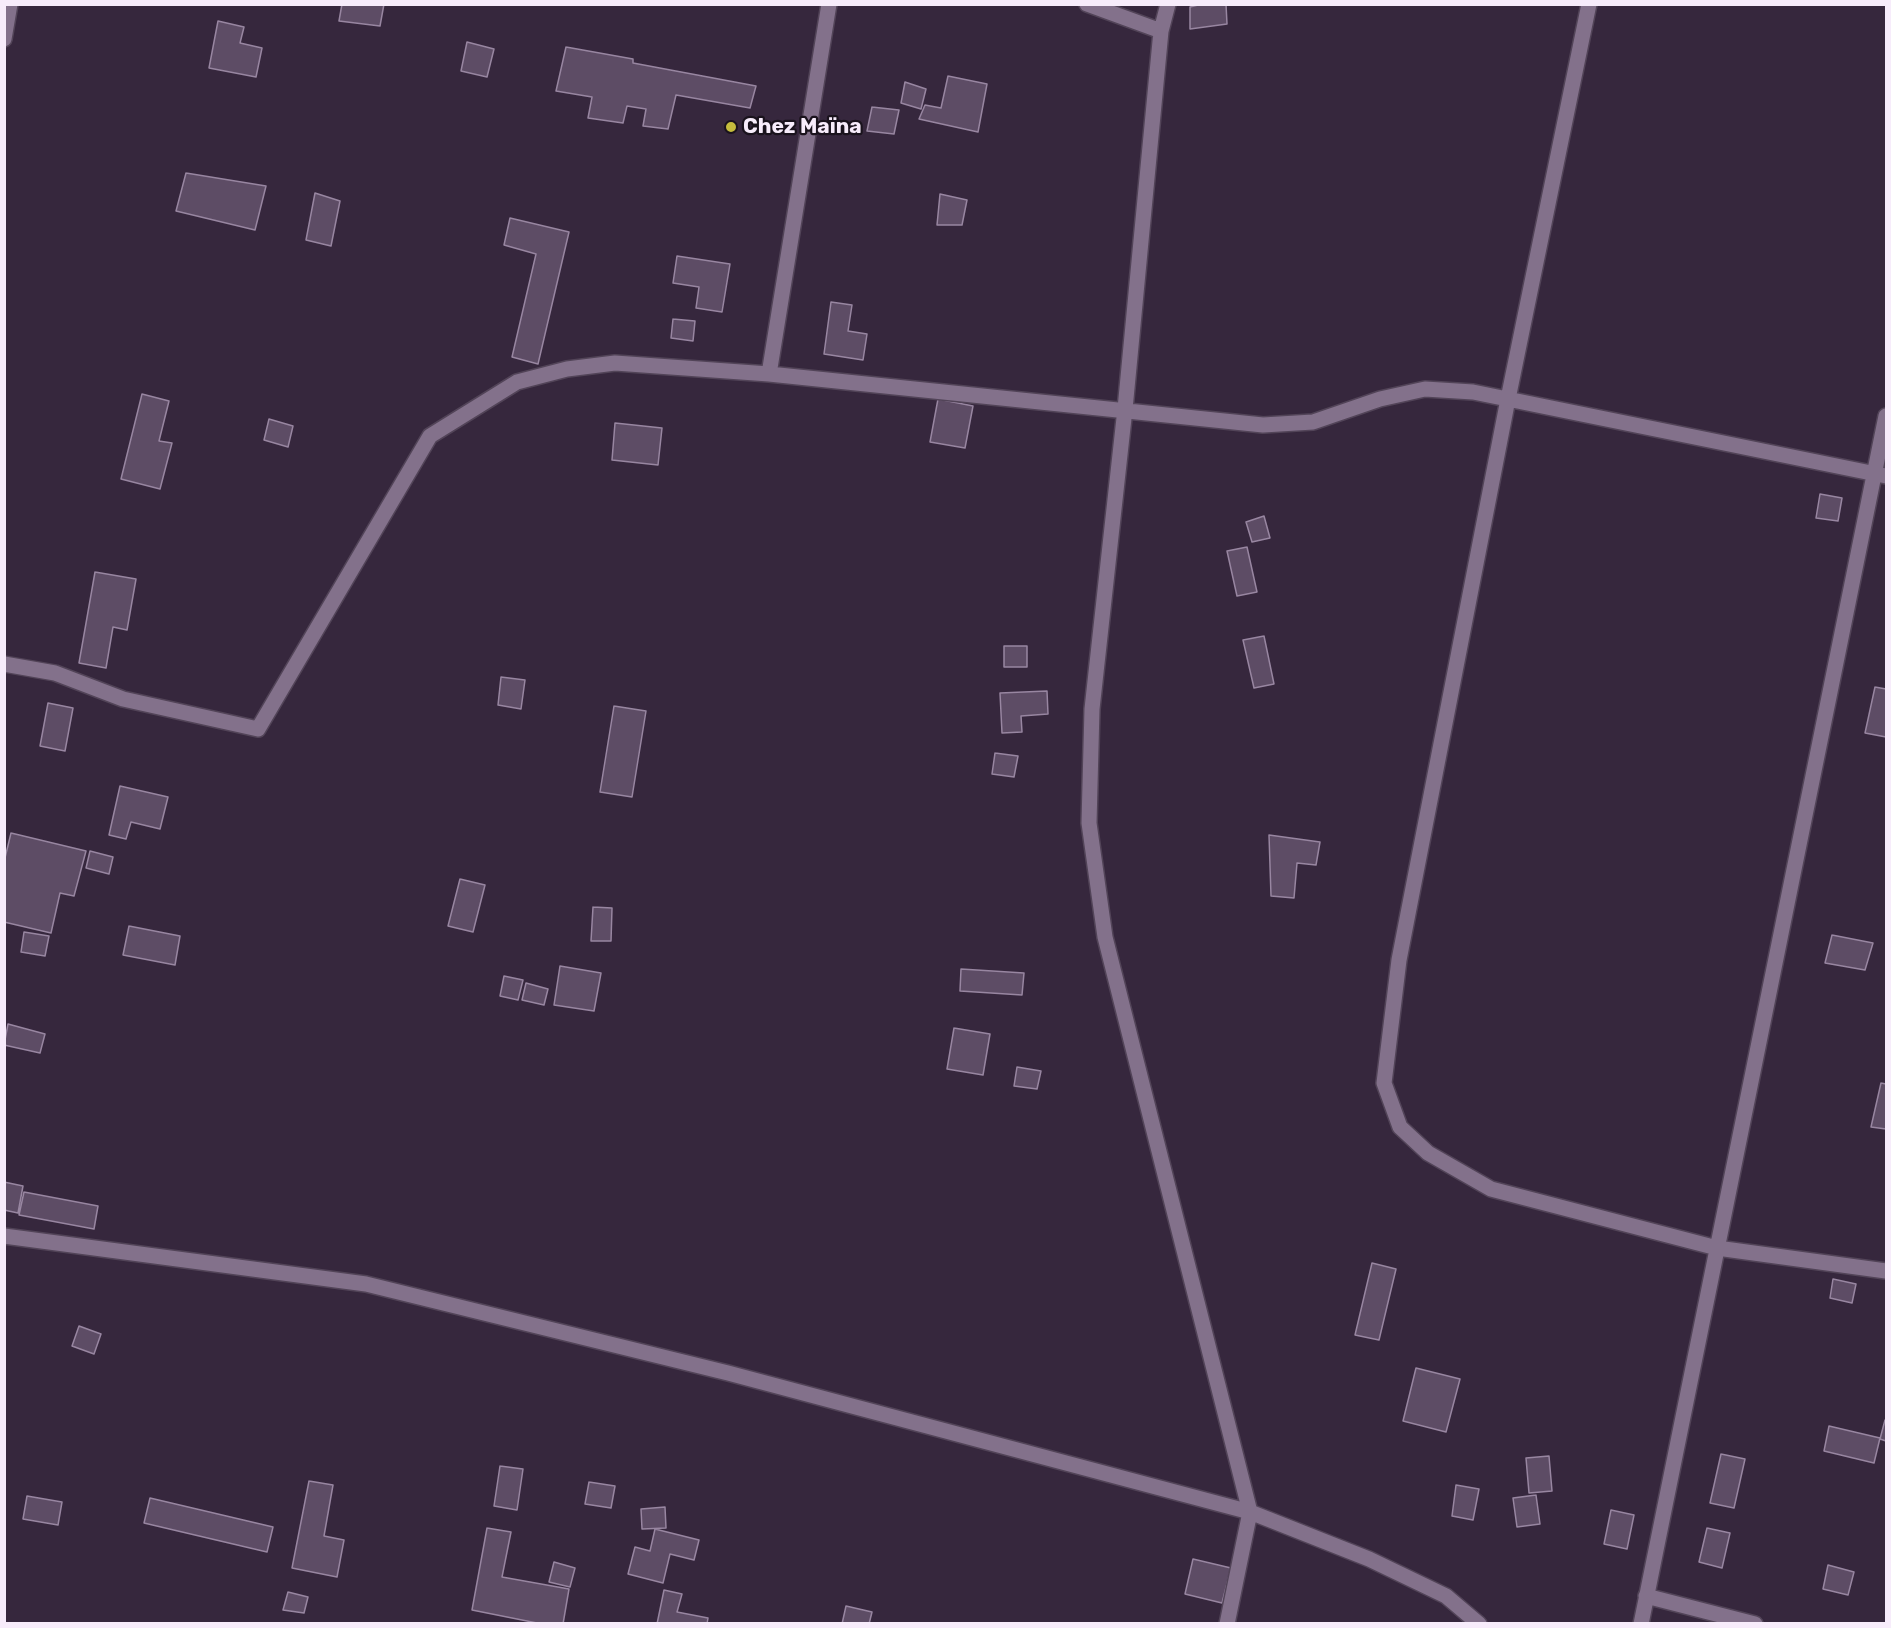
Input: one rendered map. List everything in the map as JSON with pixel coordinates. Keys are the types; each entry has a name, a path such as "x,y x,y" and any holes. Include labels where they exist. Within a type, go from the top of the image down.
{"street":[{"path":"4,39 10,4"},
{"path":"769,374 828,4"},
{"path":"1087,4 1161,31"},
{"path":"1168,4 1161,31 1125,409 1092,709 1089,823 1105,937 1250,1512 1227,1623"},
{"path":"1589,4 1508,399 1399,960 1384,1083 1400,1127 1428,1153 1491,1189 1717,1248 1887,1271"},
{"path":"4,664 55,672 123,699 258,729 430,436 517,382 567,369 615,363 769,374 1263,425 1313,422 1380,399 1425,389 1473,392 1880,474"},
{"path":"1641,1623 1717,1248 1880,474 1887,416"},
{"path":"4,1236 366,1284 728,1373 1250,1512 1369,1558 1436,1591 1479,1623"},
{"path":"1646,1596 1755,1623"}],"building":[{"path":"342,4 384,4 380,26 339,21"},
{"path":"1202,4 1226,4 1227,24 1190,29 1190,7"},
{"path":"218,21 244,27 240,43 262,48 256,77 209,68"},
{"path":"467,42 494,49 487,77 461,71"},
{"path":"566,47 633,59 633,63 756,86 750,108 676,95 668,129 643,126 646,109 627,106 623,123 588,118 592,97 556,91"},
{"path":"948,76 987,84 978,132 919,119 925,105 941,108"},
{"path":"905,82 926,89 921,109 901,103"},
{"path":"872,107 899,110 894,134 867,131"},
{"path":"186,173 266,186 255,230 176,211"},
{"path":"315,193 340,201 331,246 306,240"},
{"path":"940,194 967,200 962,225 937,225"},
{"path":"510,218 569,232 538,364 512,357 536,254 504,245"},
{"path":"677,256 730,264 722,312 696,308 699,287 673,283"},
{"path":"831,302 852,305 848,331 867,334 863,360 824,354"},
{"path":"673,319 695,321 693,341 671,338"},
{"path":"142,394 169,401 159,441 172,443 160,489 121,479"},
{"path":"938,399 973,406 965,448 930,442"},
{"path":"269,419 293,426 288,447 264,440"},
{"path":"615,423 662,428 658,465 612,460"},
{"path":"1820,494 1842,498 1838,521 1816,518"},
{"path":"1264,516 1270,538 1252,542 1246,522"},
{"path":"1247,547 1257,592 1237,596 1227,551"},
{"path":"95,572 136,579 127,630 113,627 106,668 79,663"},
{"path":"1264,636 1274,684 1254,688 1243,640"},
{"path":"1004,646 1027,646 1027,667 1004,667"},
{"path":"501,677 525,680 521,709 498,705"},
{"path":"1875,687 1886,689 1886,737 1865,733"},
{"path":"1047,691 1048,714 1021,716 1022,732 1002,733 1000,693"},
{"path":"48,703 73,708 65,751 40,746"},
{"path":"614,706 646,711 632,797 600,792"},
{"path":"995,753 1018,756 1014,777 992,774"},
{"path":"120,786 168,797 160,829 131,822 126,839 109,835"},
{"path":"11,833 86,851 74,896 60,893 51,933 4,922 4,862"},
{"path":"1269,835 1320,842 1316,865 1297,863 1294,898 1271,896"},
{"path":"90,851 113,857 109,874 86,868"},
{"path":"460,879 485,885 473,932 448,926"},
{"path":"593,907 612,908 611,941 591,941"},
{"path":"129,926 180,936 175,965 123,955"},
{"path":"24,932 49,936 45,956 21,952"},
{"path":"1832,935 1873,943 1865,970 1825,963"},
{"path":"560,966 601,973 594,1011 554,1005"},
{"path":"961,969 1024,973 1022,995 960,991"},
{"path":"504,976 523,980 518,1000 500,996"},
{"path":"526,983 548,989 544,1005 522,1000"},
{"path":"8,1024 45,1034 40,1053 4,1045"},
{"path":"954,1028 990,1034 983,1075 947,1069"},
{"path":"1017,1067 1041,1071 1037,1089 1014,1086"},
{"path":"1881,1083 1886,1084 1886,1129 1871,1127"},
{"path":"4,1182 23,1186 18,1213 4,1210"},
{"path":"24,1192 98,1206 94,1229 19,1215"},
{"path":"1372,1263 1396,1269 1379,1340 1355,1335"},
{"path":"1833,1279 1856,1284 1852,1303 1830,1298"},
{"path":"79,1326 101,1334 94,1354 72,1346"},
{"path":"1416,1368 1460,1379 1446,1432 1403,1421"},
{"path":"1886,1420 1886,1441 1880,1439"},
{"path":"1829,1426 1880,1438 1874,1463 1824,1451"},
{"path":"1721,1454 1745,1459 1734,1508 1710,1503"},
{"path":"1549,1456 1552,1491 1529,1493 1526,1458"},
{"path":"500,1466 523,1469 517,1510 494,1506"},
{"path":"309,1481 333,1485 324,1536 344,1540 337,1577 292,1568"},
{"path":"589,1482 615,1486 611,1508 585,1504"},
{"path":"1456,1485 1479,1489 1473,1520 1452,1516"},
{"path":"1536,1495 1540,1524 1517,1527 1513,1498"},
{"path":"27,1496 62,1502 58,1525 23,1519"},
{"path":"150,1498 273,1527 267,1552 144,1523"},
{"path":"665,1507 666,1528 642,1529 641,1509"},
{"path":"1611,1510 1634,1515 1627,1549 1604,1544"},
{"path":"487,1528 511,1532 502,1577 569,1589 563,1624 542,1624 472,1610"},
{"path":"1707,1528 1730,1533 1722,1568 1699,1562"},
{"path":"655,1529 699,1540 694,1560 670,1554 663,1583 628,1574 635,1547 650,1551"},
{"path":"1193,1559 1231,1568 1222,1603 1185,1594"},
{"path":"554,1562 575,1568 570,1587 549,1582"},
{"path":"1828,1565 1854,1572 1848,1595 1823,1589"},
{"path":"664,1590 682,1594 677,1612 708,1618 707,1624 657,1624"},
{"path":"288,1592 308,1597 304,1613 283,1610"},
{"path":"846,1606 872,1612 869,1624 842,1624"}],"place":[{"name":"Chez Maïna","path":"731,127"}]}
